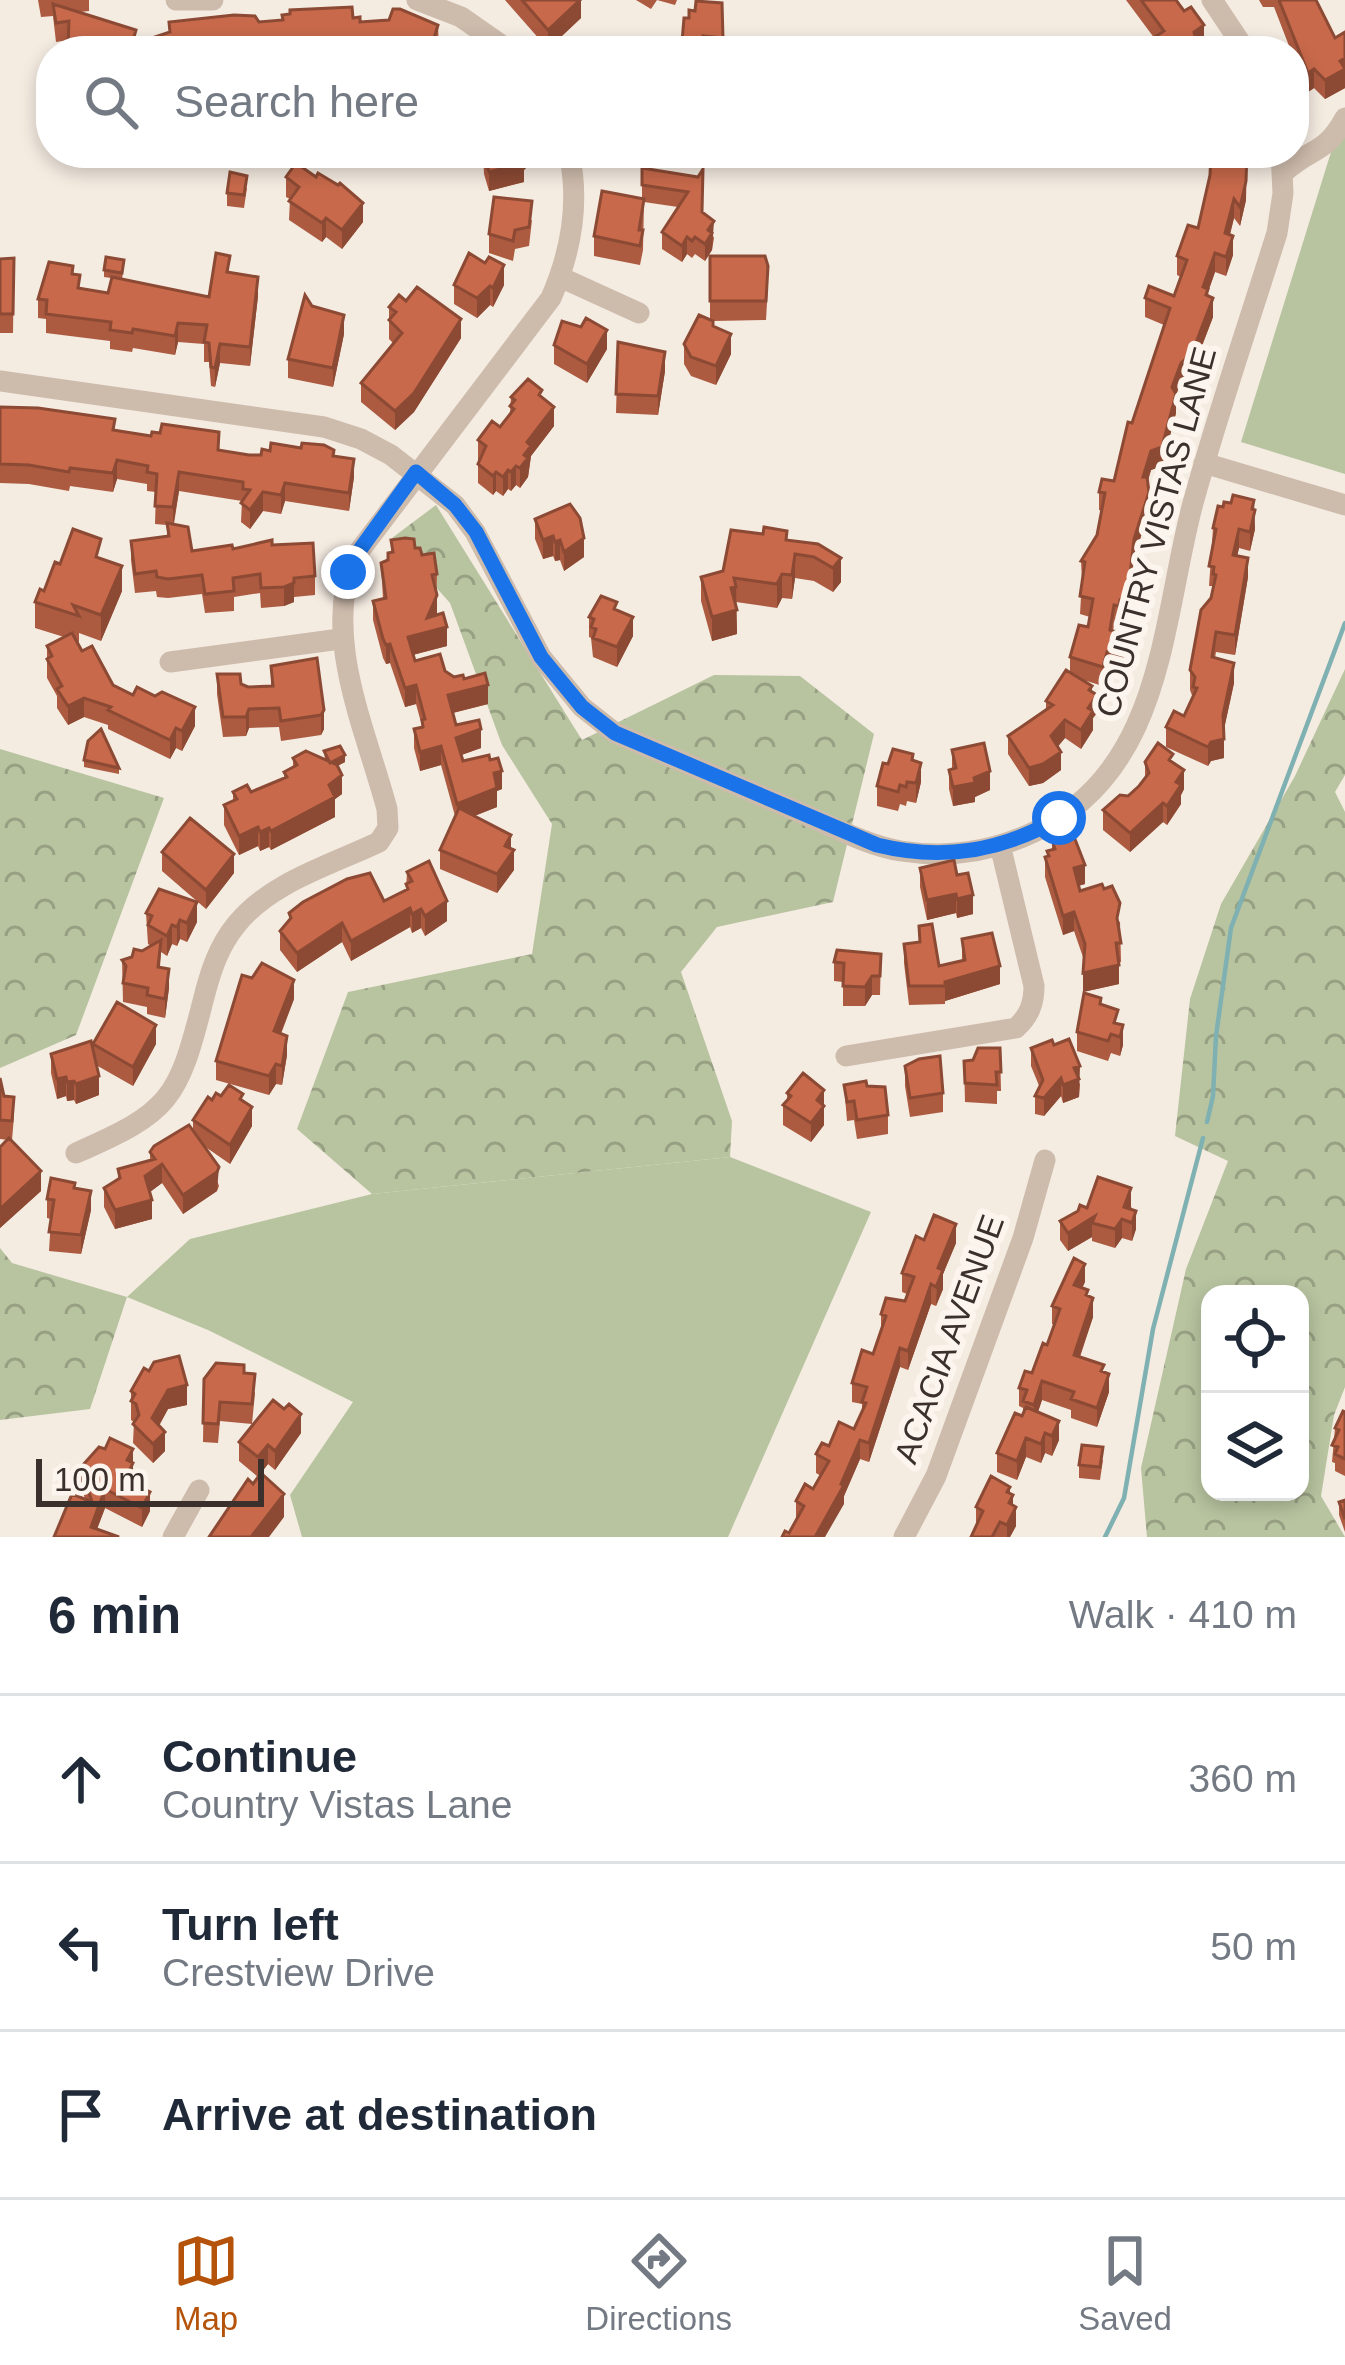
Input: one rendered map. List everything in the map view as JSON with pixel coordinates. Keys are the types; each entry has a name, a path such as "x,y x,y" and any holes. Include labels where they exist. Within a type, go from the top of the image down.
{"street":[{"path":"176,0 213,0"},
{"path":"417,0 461,17 488,36"},
{"path":"1212,0 1236,36"},
{"path":"1309,153 1331,144 1345,118"},
{"path":"76,1153 133,1128 167,1097 189,1057 212,969 228,936 248,912 280,888 379,842 388,828 387,809 340,639 341,601 354,558 537,318 560,278 573,221 570,168"},
{"name":"COUNTRY VISTAS LANE","path":"0,381 324,428 378,447 455,505 476,532 541,657 582,707 615,733 877,845 938,854 1000,845 1040,829 1077,806 1108,775 1133,739 1150,698 1180,550 1204,464 1277,233 1282,168"},
{"path":"560,278 639,314"},
{"path":"1204,464 1345,505"},
{"path":"170,662 340,639"},
{"path":"846,1056 1016,1028 1024,1021 1034,1003 1034,986 1000,845"},
{"name":"ACACIA AVENUE","path":"904,1537 936,1476 1023,1238 1045,1160"},
{"path":"173,1537 199,1490"}],"green space":[{"path":"1345,107 1345,474 1241,442"},
{"path":"436,505 582,740 714,675 800,676 874,734 833,902 717,927 681,972 732,1121 730,1157 372,1194 297,1129 348,992 532,954 552,824 502,745 450,603 392,538"},
{"path":"1345,669 1345,775 1335,792 1345,812 1345,1387 1334,1415 1321,1496 1345,1537 1147,1537 1141,1468 1186,1269 1228,1161 1175,1136 1190,999 1221,904 1295,776"},
{"path":"0,749 164,798 76,1035 0,1068"},
{"path":"730,1157 871,1212 728,1537 302,1537 290,1495 353,1402 208,1330 127,1297 190,1239 372,1194"},
{"path":"0,1248 12,1263 127,1297 90,1409 0,1420"}],"building":[{"path":"522,0 580,0 548,30"},
{"path":"1141,0 1176,0 1184,11 1191,7 1204,25 1195,36 1156,36 1164,31"},
{"path":"1279,0 1316,0 1335,38 1345,32 1345,58 1340,61 1345,69 1325,80 1314,69 1309,72 1309,36 1293,36"},
{"path":"696,1 722,3 723,36 682,36 684,18 689,18 689,10 695,11"},
{"path":"53,4 136,30 134,36 68,36 69,21 56,23"},
{"path":"352,7 353,18 360,17 360,22 389,20 393,9 400,9 438,25 435,36 158,36 170,32 169,22 234,15 255,16 259,22 283,20 282,15 290,10"},
{"path":"292,168 303,168 316,177 318,173 340,183 363,203 342,230 289,201 299,187 286,177"},
{"path":"642,168 698,177 703,169 702,212 714,221 705,244 687,237 682,246 662,232 688,192 642,185"},
{"path":"1210,168 1246,168 1240,207 1234,199 1225,233 1233,236 1226,257 1215,253 1203,287 1213,298 1192,353 1181,363 1172,387 1176,394 1162,447 1151,451 1143,477 1147,477 1149,492 1134,539 1127,601 1114,605 1110,630 1125,635 1119,656 1107,652 1103,667 1070,657 1079,625 1088,627 1093,599 1080,596 1085,562 1081,561 1097,535 1105,493 1099,492 1102,479 1114,481 1128,422 1132,423 1170,308 1145,298 1149,286 1174,296 1187,260 1177,256 1188,225 1198,228"},
{"path":"230,172 247,176 244,195 227,193"},
{"path":"602,191 644,199 640,246 594,236"},
{"path":"494,197 532,201 529,227 515,230 513,241 489,234"},
{"path":"216,253 230,256 227,272 258,277 250,347 220,344 215,368 211,367 209,343 204,342 207,325 178,323 175,336 110,330 111,322 46,314 47,300 38,299 49,262 73,266 72,274 80,275 78,288 108,293 112,277 209,297"},
{"path":"469,253 485,263 489,257 504,265 493,288 477,298 454,285"},
{"path":"710,256 765,256 766,301 710,301"},
{"path":"106,257 124,260 122,273 104,270"},
{"path":"14,258 13,314 0,314 0,259"},
{"path":"417,287 461,319 414,393 395,411 361,383 402,333 389,320 396,312 389,307 399,295 406,301"},
{"path":"305,295 312,306 344,315 333,368 288,359"},
{"path":"699,315 731,334 716,366 691,357 684,344"},
{"path":"586,318 607,330 587,364 554,345 562,321 581,327"},
{"path":"618,342 665,352 658,396 616,394"},
{"path":"528,379 554,407 527,442 531,446 524,455 528,458 520,468 508,470 503,477 496,472 493,476 478,464 486,446 478,440 492,421 500,427 514,409 511,397"},
{"path":"0,407 115,419 113,430 151,436 160,433 162,424 219,432 218,450 249,455 270,451 271,443 301,448 302,443 324,445 334,450 333,456 354,459 349,493 285,483 281,495 263,492 250,510 241,503 250,490 243,489 243,482 179,472 173,507 155,506 157,474 147,472 148,466 117,460 113,473 0,464"},
{"path":"1233,495 1254,500 1255,510 1250,532 1239,529 1233,555 1248,558 1235,635 1216,632 1212,657 1234,663 1223,715 1224,739 1208,747 1166,727 1174,711 1184,716 1197,688 1190,670 1201,610 1211,598 1216,575 1209,566 1213,528 1218,506 1231,503"},
{"path":"570,504 580,518 584,538 564,552 553,536 543,540 535,519"},
{"path":"167,523 188,527 192,551 232,545 233,549 272,540 272,545 313,543 315,576 294,578 294,583 284,587 261,588 260,574 233,578 234,591 205,594 202,575 168,579 157,577 156,571 135,574 131,541 169,536"},
{"path":"764,527 787,531 786,540 818,544 841,558 833,568 814,557 795,554 792,575 782,574 777,584 734,578 736,587 731,588 737,610 712,617 701,577 723,571 731,530 763,534"},
{"path":"73,529 101,539 96,557 122,566 101,615 73,605 79,616 35,602 55,562 60,564"},
{"path":"414,539 422,555 434,553 437,595 427,618 443,613 447,627 408,637 415,661 440,654 445,671 454,677 485,673 488,685 448,695 456,725 479,720 481,729 456,738 463,761 489,755 490,760 498,758 502,771 494,773 497,788 457,804 441,746 420,752 414,729 423,727 425,719 416,685 405,688 390,644 383,639 373,601 386,598 381,563 393,552 391,540"},
{"path":"601,596 617,602 614,609 633,617 617,647 593,638 596,629 589,617"},
{"path":"72,633 82,651 92,646 113,685 133,695 137,687 155,696 162,692 195,707 182,731 176,728 170,740 108,710 111,707 84,698 68,706 57,689 62,686 47,659 52,656 47,646"},
{"path":"317,658 321,715 281,721 279,708 249,709 246,717 223,717 217,674 240,674 241,684 248,687 273,686 271,666"},
{"path":"1066,670 1092,686 1089,690 1097,695 1088,708 1093,711 1081,730 1065,720 1051,736 1061,752 1029,768 1008,736 1053,705 1046,701"},
{"path":"101,729 119,768 84,760 88,741"},
{"path":"984,743 990,771 974,778 975,783 953,787 952,750"},
{"path":"1158,743 1173,754 1169,760 1184,770 1176,782 1181,785 1167,806 1163,803 1130,833 1103,810 1139,786 1149,773 1145,762"},
{"path":"340,746 345,755 330,763 324,751"},
{"path":"893,749 913,754 912,760 921,763 916,783 900,785 898,792 877,786 883,763 888,764"},
{"path":"306,751 337,765 342,775 329,785 335,797 271,831 260,832 258,827 239,836 224,805 237,799 233,792 247,785 251,792 287,777 284,772 297,765 293,758"},
{"path":"459,808 511,835 505,846 514,850 497,874 440,850"},
{"path":"190,818 234,854 206,890 162,852"},
{"path":"1073,834 1085,865 1074,868 1080,891 1112,886 1120,903 1119,965 1083,973 1085,944 1074,912 1063,916 1045,857 1055,849 1052,840"},
{"path":"954,860 957,875 968,873 973,895 927,900 920,868"},
{"path":"429,861 447,901 425,916 421,909 412,914 410,908 351,941 342,923 297,953 280,931 291,918 289,913 303,902 347,879 370,873 384,901 408,889 406,884 412,881 407,872"},
{"path":"159,889 197,902 187,923 180,920 177,927 172,925 167,936 148,925 152,916 146,913"},
{"path":"932,924 939,966 965,960 962,939 992,933 1000,966 945,982 945,986 909,986 904,944 920,942 919,926"},
{"path":"161,940 158,967 169,969 165,999 147,995 148,988 123,983 126,966 122,960 132,957 134,949 142,951"},
{"path":"837,950 881,954 880,976 872,976 865,987 843,986 844,963 834,962"},
{"path":"262,963 294,980 274,1031 287,1036 282,1066 276,1064 269,1076 216,1061 242,975 252,978"},
{"path":"1084,993 1118,1010 1114,1023 1123,1025 1120,1037 1111,1034 1108,1041 1077,1032"},
{"path":"117,1002 156,1025 133,1067 93,1044"},
{"path":"1069,1039 1080,1066 1074,1068 1079,1079 1063,1085 1061,1078 1044,1098 1035,1096 1043,1080 1031,1048"},
{"path":"91,1041 99,1076 76,1084 66,1077 57,1079 51,1054"},
{"path":"978,1048 1000,1048 997,1085 965,1083 964,1061 973,1060"},
{"path":"940,1056 943,1093 910,1098 905,1066"},
{"path":"803,1073 824,1090 817,1100 824,1106 811,1123 783,1105"},
{"path":"0,1078 4,1096 14,1097 12,1121 0,1120"},
{"path":"866,1081 867,1086 885,1087 888,1115 857,1120 854,1101 847,1102 844,1085"},
{"path":"229,1085 252,1107 230,1145 193,1120 208,1097 221,1096"},
{"path":"189,1125 219,1167 217,1172 183,1195 162,1164 145,1176 152,1200 115,1210 104,1188 120,1178 118,1169 155,1159 150,1152 154,1146"},
{"path":"9,1138 41,1171 0,1209 0,1147"},
{"path":"1098,1177 1131,1188 1124,1207 1136,1211 1132,1223 1122,1219 1115,1229 1092,1223 1095,1216 1068,1233 1060,1221 1080,1205 1087,1208"},
{"path":"51,1178 91,1191 81,1235 49,1232 54,1200 47,1199"},
{"path":"934,1215 956,1224 938,1268 943,1270 936,1287 931,1284 908,1351 900,1348 869,1443 860,1440 844,1485 815,1537 782,1537 804,1506 796,1501 805,1484 813,1489 829,1461 816,1454 822,1443 829,1446 839,1422 854,1429 866,1403 862,1402 867,1387 852,1383 862,1350 873,1354 886,1316 881,1314 886,1298 905,1301 914,1277 902,1273 916,1236 924,1240"},
{"path":"1074,1258 1085,1264 1074,1285 1088,1290 1086,1295 1093,1298 1074,1355 1104,1365 1101,1371 1109,1374 1097,1408 1071,1399 1074,1392 1042,1381 1034,1405 1023,1401 1027,1390 1019,1388 1025,1371 1032,1373 1043,1343 1047,1345 1060,1309 1052,1306"},
{"path":"179,1356 187,1385 168,1390 152,1418 165,1432 153,1444 133,1424 139,1415 131,1391 144,1368 149,1371 154,1362"},
{"path":"216,1363 244,1365 244,1373 255,1374 252,1404 220,1402 218,1424 203,1423 204,1379"},
{"path":"273,1400 301,1414 275,1451 268,1445 258,1457 239,1442"},
{"path":"1026,1407 1059,1421 1052,1436 1045,1433 1041,1444 1026,1438 1017,1461 997,1453 1015,1413 1022,1416"},
{"path":"1343,1411 1345,1459 1335,1454 1338,1447 1332,1445"},
{"path":"110,1438 133,1449 127,1460 133,1463 125,1479 150,1492 142,1508 105,1489 91,1527 119,1537 54,1537 72,1494 92,1502 81,1467 99,1447 105,1449"},
{"path":"1082,1445 1103,1447 1100,1467 1079,1465"},
{"path":"261,1473 284,1494 251,1537 209,1537 248,1479 253,1484"},
{"path":"991,1476 1010,1487 1009,1503 1016,1507 1007,1525 1000,1522 992,1537 971,1537 983,1511 976,1507"}],"waterway":[{"path":"1207,1122 1231,928 1345,623"},
{"path":"1105,1537 1124,1498 1153,1329 1203,1138"}],"route":[{"path":"348,572 416,472 455,505 476,532 541,657 582,707 615,733 897,850 938,854 980,850 1021,838 1059,818"}]}
